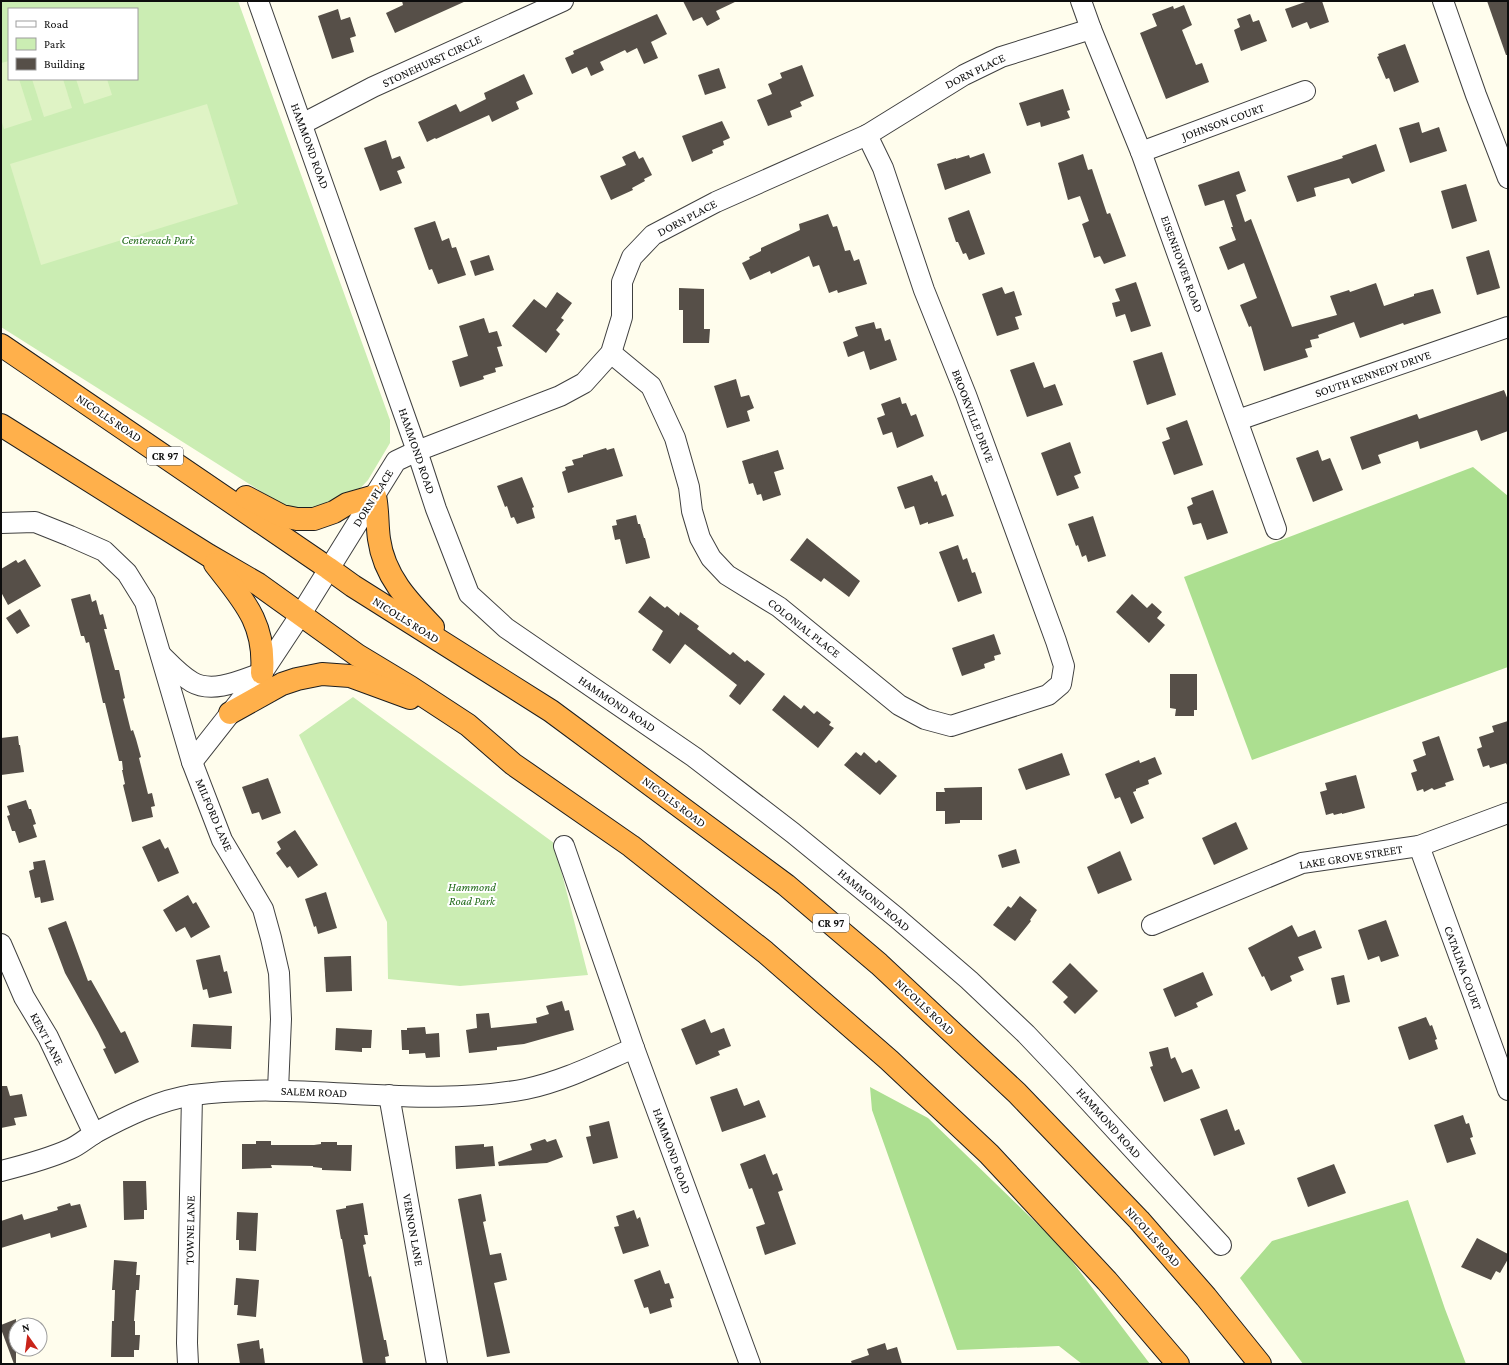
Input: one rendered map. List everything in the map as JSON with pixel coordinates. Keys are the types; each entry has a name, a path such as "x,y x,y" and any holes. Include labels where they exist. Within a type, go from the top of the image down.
{"highway":[{"name":"NICOLLS ROAD","path":"1,345 353,586 551,711 786,885 879,964 1018,1093 1139,1220 1206,1297 1260,1364"},
{"path":"1,425 208,555 258,584 357,655 410,687 468,725 513,764 631,846 765,952 889,1060 989,1154 1107,1281 1178,1364"},
{"path":"190,474 250,498 282,516 297,518 314,519 334,512 347,504 375,496 378,511 379,539 384,561 394,582 410,603 454,650"},
{"path":"208,555 244,602 255,620 263,655 262,673"},
{"path":"230,713 282,684 297,678 322,674 350,676 449,713"}],"street":[{"name":"HAMMOND ROAD","path":"258,1 417,451 436,509 469,594 506,628 694,757 793,833 945,959 1026,1034 1221,1245"},
{"name":"STONEHURST CIRCLE","path":"302,124 373,87 563,1"},
{"name":"EISENHOWER ROAD","path":"1081,1 1141,152 1276,529"},
{"path":"1443,1 1476,95 1508,178"},
{"name":"DORN PLACE","path":"192,762 262,673 396,461 417,451 560,396 584,383 611,353 622,317 622,282 632,257 653,235 716,202 867,135 964,75 1000,57 1091,29"},
{"name":"JOHNSON COURT","path":"1141,152 1305,91"},
{"name":"BROOKVILLE DRIVE","path":"867,135 883,168 924,290 966,395 1056,641 1064,666 1061,684 1048,694"},
{"name":"SOUTH KENNEDY DRIVE","path":"1238,420 1508,327"},
{"name":"COLONIAL PLACE","path":"611,353 651,386 675,438 689,487 692,511 700,538 711,558 727,575 779,606 900,705 925,719 951,726 1048,694"},
{"name":"MILFORD LANE","path":"1,523 35,522 104,551 127,573 146,602 192,762 222,840 263,909 271,938 279,973 281,1019 278,1090"},
{"path":"161,655 177,671 193,683 209,687 231,683 262,673"},
{"name":"LAKE GROVE STREET","path":"1152,925 1302,863 1419,846 1508,814"},
{"name":"HAMMOND ROAD","path":"564,846 634,1048 750,1364"},
{"name":"CATALINA COURT","path":"1419,846 1508,1090"},
{"name":"KENT LANE","path":"1,944 24,997 48,1037 94,1134"},
{"name":"SALEM ROAD","path":"1,1171 45,1160 72,1148 94,1134 125,1118 164,1102 192,1095 278,1090 424,1096 484,1095 527,1088 569,1076 634,1048"},
{"name":"TOWNE LANE","path":"188,1364 186,1343 192,1095"},
{"name":"VERNON LANE","path":"389,1095 437,1364"}],"green space":[{"name":"Centereach Park","path":"1,1 238,1 390,420 390,443 368,480 354,495 335,507 292,511 1,327"},
{"path":"8,61 8,80 19,80 32,120 4,129 1,119 1,63"},
{"path":"32,80 63,80 72,108 44,117"},
{"path":"76,80 107,80 112,95 84,104"},
{"path":"207,104 238,204 41,265 10,164"},
{"path":"1473,467 1508,496 1508,667 1252,760 1184,577"},
{"name":"Hammond Road Park","path":"353,697 554,843 588,975 460,986 388,979 387,922 299,735"},
{"path":"870,1087 928,1118 1062,1248 1150,1364 1082,1364 1059,1346 957,1350 872,1110"},
{"path":"1408,1200 1445,1309 1466,1364 1303,1364 1240,1278 1272,1241"}],"building":[{"path":"402,1 466,1 395,33 386,13 403,5"},
{"path":"683,1 737,1 716,11 720,19 707,26 702,17 693,21"},
{"path":"1308,1 1322,1 1329,22 1310,29 1307,22 1292,28 1285,9"},
{"path":"1487,1 1508,1 1508,55 1506,55"},
{"path":"1184,5 1192,25 1182,30 1196,65 1202,63 1209,82 1166,99 1140,33 1157,26 1152,14 1173,6 1174,9"},
{"path":"338,9 341,20 350,17 356,36 350,38 354,52 332,59 318,16"},
{"path":"657,14 667,34 651,42 658,58 644,64 637,48 627,53 625,50 600,62 604,70 591,76 587,67 572,74 565,58 574,54 573,51"},
{"path":"1250,14 1253,22 1259,20 1267,41 1241,51 1234,30 1240,27 1237,19"},
{"path":"1405,44 1419,82 1394,92 1389,78 1386,79 1377,57 1379,56 1378,54"},
{"path":"802,65 814,96 800,102 802,106 790,111 792,117 768,126 757,100 772,94 768,84 782,78 780,73"},
{"path":"719,68 726,88 705,95 698,75"},
{"path":"524,74 533,94 516,102 519,109 492,122 489,115 427,142 418,122 456,104 460,112 486,99 484,93"},
{"path":"1063,89 1070,110 1067,111 1070,118 1041,127 1040,122 1027,126 1019,103"},
{"path":"722,121 730,138 723,141 724,145 712,150 713,153 692,162 682,136"},
{"path":"1419,122 1422,133 1439,127 1447,151 1410,163 1399,128"},
{"path":"386,140 392,159 400,156 405,168 397,171 402,183 380,191 364,148"},
{"path":"1376,144 1385,171 1352,184 1349,178 1314,188 1316,196 1297,202 1287,176 1343,158 1342,156"},
{"path":"635,151 639,159 643,157 652,175 644,179 645,181 632,188 633,190 611,200 600,176 626,165 622,157"},
{"path":"984,153 991,173 945,190 937,164 969,155 970,158"},
{"path":"1083,154 1088,170 1092,169 1107,214 1110,213 1126,256 1104,264 1100,256 1094,258 1082,224 1089,221 1080,196 1068,200 1058,163"},
{"path":"1239,171 1246,191 1236,195 1245,222 1251,219 1292,327 1337,315 1330,296 1349,290 1350,292 1376,283 1384,306 1414,296 1414,294 1433,289 1441,313 1404,325 1403,323 1360,338 1354,322 1318,335 1319,338 1310,340 1312,347 1305,349 1308,357 1264,371 1251,326 1249,327 1240,305 1257,298 1244,263 1228,270 1219,247 1236,240 1224,200 1205,206 1198,185"},
{"path":"1466,184 1477,221 1452,229 1441,191"},
{"path":"969,210 985,254 969,260 966,253 963,254 958,242 956,242 948,218"},
{"path":"828,214 833,227 837,226 845,251 850,250 854,261 859,259 867,284 838,293 837,290 829,293 819,265 813,267 809,256 771,274 770,271 750,280 742,263 750,259 749,257 761,251 761,248 800,230 799,224"},
{"path":"435,221 442,241 449,238 452,248 456,247 466,275 438,284 432,269 429,270 414,228"},
{"path":"1489,250 1500,288 1477,295 1466,257"},
{"path":"489,255 494,270 475,276 470,261"},
{"path":"1136,282 1151,326 1131,332 1125,314 1116,317 1112,303 1120,301 1115,289"},
{"path":"1002,287 1005,294 1014,291 1022,315 1015,317 1019,329 997,336 982,294"},
{"path":"679,288 704,289 704,329 710,329 709,343 683,343 683,310 679,310"},
{"path":"557,292 572,303 561,318 564,320 556,330 560,334 546,353 512,326 534,299 546,308"},
{"path":"484,318 489,333 497,331 502,346 497,347 503,366 495,368 496,372 483,376 484,379 460,387 452,361 468,356 459,326"},
{"path":"874,322 876,329 881,328 885,341 890,339 897,360 870,370 864,351 848,357 843,342 858,336 855,327"},
{"path":"1162,352 1176,395 1147,405 1133,361"},
{"path":"1034,362 1044,388 1055,384 1063,405 1027,417 1010,370"},
{"path":"736,379 741,397 749,395 754,408 747,411 750,421 727,428 714,386"},
{"path":"1504,390 1508,400 1508,431 1481,441 1477,430 1420,449 1418,441 1378,455 1381,463 1362,470 1350,437 1417,414 1419,419"},
{"path":"900,397 902,404 906,403 911,416 916,414 924,436 897,448 892,432 883,435 877,418 885,415 881,404"},
{"path":"1187,420 1203,465 1174,475 1162,442 1170,439 1166,428"},
{"path":"1070,442 1081,473 1074,476 1079,488 1057,496 1041,453"},
{"path":"606,448 607,450 614,448 623,476 568,493 562,472 566,470 565,467 574,465 572,460"},
{"path":"778,450 784,469 774,472 781,495 763,501 761,494 757,495 753,483 749,484 742,461"},
{"path":"1318,450 1322,461 1330,458 1343,490 1313,502 1296,458"},
{"path":"932,475 935,482 937,481 942,496 946,494 954,516 920,525 914,506 905,509 897,487"},
{"path":"522,477 534,507 532,508 535,518 517,524 514,517 511,518 507,506 505,507 497,486"},
{"path":"1213,490 1228,533 1207,540 1201,523 1193,525 1187,507 1193,504 1191,498"},
{"path":"636,515 638,524 640,524 645,538 650,558 626,564 620,539 615,540 612,526 617,525 616,520"},
{"path":"1093,516 1106,556 1088,562 1086,555 1082,557 1078,545 1076,546 1068,524"},
{"path":"807,538 860,581 849,597 824,578 821,582 790,560"},
{"path":"958,545 963,560 967,558 972,573 975,572 982,593 958,602 939,552"},
{"path":"25,559 41,586 8,605 1,592 1,569 16,560 18,563"},
{"path":"90,594 92,602 96,600 100,615 103,614 107,629 104,629 115,670 119,670 125,698 123,699 131,731 133,730 141,757 139,758 148,794 152,793 155,806 151,807 153,817 132,822 123,785 125,784 122,761 119,761 105,703 103,703 89,642 86,643 84,636 81,636 71,599"},
{"path":"1132,594 1147,608 1152,603 1162,612 1157,618 1165,625 1149,643 1116,612"},
{"path":"650,596 665,608 667,606 679,616 680,612 699,626 697,629 730,655 733,652 745,662 747,660 765,674 740,705 729,696 737,685 685,644 670,664 652,650 663,631 638,612"},
{"path":"20,609 30,626 17,634 6,618"},
{"path":"994,634 1001,654 994,656 995,660 984,664 985,668 962,676 952,648"},
{"path":"1170,674 1197,674 1197,710 1194,710 1194,716 1175,716 1176,709 1170,708"},
{"path":"784,695 801,709 804,705 814,714 817,711 831,722 829,725 834,728 818,748 772,710"},
{"path":"1508,721 1508,765 1506,763 1490,768 1489,765 1483,767 1477,749 1482,747 1479,737 1494,732 1492,726"},
{"path":"18,736 24,772 1,775 1,738"},
{"path":"1439,736 1454,780 1445,783 1446,786 1434,790 1432,788 1424,792 1423,789 1417,791 1411,773 1417,771 1413,760 1426,755 1422,742"},
{"path":"856,752 861,756 864,752 876,763 879,760 897,776 880,795 844,765"},
{"path":"1062,753 1070,775 1026,790 1018,769"},
{"path":"1155,757 1162,774 1148,780 1149,784 1136,789 1136,791 1133,792 1144,818 1131,824 1120,797 1115,799 1105,774 1139,760 1140,763"},
{"path":"1356,775 1365,808 1342,814 1334,815 1333,813 1326,815 1320,792 1327,790 1325,783"},
{"path":"268,778 281,813 262,820 259,812 252,814 242,787"},
{"path":"982,787 982,820 960,820 960,823 945,824 945,811 936,811 936,792 945,792 944,788"},
{"path":"26,800 36,824 33,825 37,837 19,843 15,831 12,831 7,816 10,815 7,806"},
{"path":"1236,822 1248,849 1214,865 1202,838"},
{"path":"295,830 318,865 298,878 290,866 287,868 276,853 281,849 277,842"},
{"path":"160,839 165,849 168,847 179,873 158,882 142,847"},
{"path":"1016,849 1020,863 1002,868 998,855"},
{"path":"1120,851 1132,880 1098,894 1087,867"},
{"path":"45,860 54,900 41,903 40,897 35,898 29,871 34,869 33,862"},
{"path":"326,892 337,928 318,934 316,926 314,927 305,899"},
{"path":"188,895 193,904 196,902 210,927 191,938 185,927 176,932 163,910"},
{"path":"1020,896 1037,910 1030,920 1031,921 1015,941 993,925 1008,906 1011,908"},
{"path":"1386,920 1399,956 1381,962 1379,956 1368,960 1358,930"},
{"path":"66,921 88,981 91,980 121,1033 125,1031 139,1062 115,1074 103,1049 106,1048 65,973 48,928"},
{"path":"1292,925 1298,937 1315,930 1322,948 1298,957 1304,970 1290,976 1292,981 1271,991 1264,976 1262,977 1248,948"},
{"path":"220,955 224,972 227,971 232,993 209,998 207,989 203,990 196,960"},
{"path":"351,956 352,991 326,992 324,957"},
{"path":"1070,963 1098,991 1075,1014 1063,1002 1068,997 1052,982"},
{"path":"1203,972 1213,995 1196,1003 1198,1007 1175,1017 1163,989"},
{"path":"1344,975 1350,1002 1337,1005 1331,978"},
{"path":"562,1001 565,1011 569,1010 574,1030 524,1044 497,1047 497,1050 469,1053 466,1030 477,1028 476,1014 489,1013 491,1028 537,1023 536,1018 549,1014 546,1006"},
{"path":"1426,1017 1430,1026 1432,1025 1437,1039 1435,1040 1438,1049 1409,1060 1398,1027"},
{"path":"705,1019 711,1033 724,1028 731,1046 718,1051 720,1055 696,1065 681,1029"},
{"path":"193,1024 232,1026 231,1049 191,1047"},
{"path":"425,1027 426,1034 439,1033 440,1057 426,1058 425,1053 409,1054 409,1050 402,1050 401,1030 407,1030 407,1028"},
{"path":"336,1028 372,1030 371,1048 362,1048 362,1052 335,1050"},
{"path":"1168,1047 1171,1059 1175,1057 1182,1073 1192,1069 1200,1088 1164,1102 1150,1067 1153,1066 1149,1052"},
{"path":"1,1086 7,1086 10,1096 22,1094 27,1116 14,1118 16,1125 1,1128"},
{"path":"737,1088 744,1106 759,1100 766,1117 722,1132 710,1097"},
{"path":"1227,1109 1235,1131 1239,1129 1245,1144 1214,1156 1200,1119"},
{"path":"1463,1115 1466,1124 1469,1123 1473,1137 1470,1138 1476,1154 1447,1163 1434,1125"},
{"path":"609,1121 618,1158 593,1164 586,1137 591,1136 589,1126"},
{"path":"545,1139 547,1142 556,1139 563,1157 547,1163 499,1166 498,1162 532,1150 530,1144"},
{"path":"256,1141 271,1141 271,1145 314,1145 321,1144 321,1142 337,1142 337,1145 352,1145 351,1171 322,1170 322,1168 313,1166 271,1165 272,1168 242,1169 242,1144 256,1144"},
{"path":"484,1144 484,1147 493,1146 495,1166 456,1169 455,1146"},
{"path":"765,1154 773,1175 777,1173 783,1190 778,1192 796,1244 765,1255 756,1227 765,1224 752,1188 749,1189 740,1164"},
{"path":"1334,1164 1346,1193 1308,1207 1297,1178"},
{"path":"123,1181 146,1181 147,1210 144,1210 144,1219 124,1220"},
{"path":"481,1194 486,1221 483,1222 490,1255 501,1253 507,1280 494,1283 510,1353 487,1357 458,1199"},
{"path":"70,1203 71,1206 80,1204 87,1227 51,1238 50,1233 1,1248 1,1221 22,1214 24,1220 58,1210 57,1207"},
{"path":"363,1203 368,1235 364,1235 366,1244 363,1245 384,1340 386,1340 389,1356 385,1357 386,1364 363,1364 336,1210 346,1208 346,1206"},
{"path":"634,1210 637,1219 640,1217 649,1246 623,1254 614,1227 619,1226 616,1216"},
{"path":"237,1212 258,1213 256,1251 239,1250 239,1240 236,1240"},
{"path":"1477,1238 1508,1254 1508,1259 1500,1273 1496,1271 1491,1280 1461,1267"},
{"path":"114,1260 137,1262 136,1275 140,1275 139,1290 136,1290 134,1321 135,1335 140,1335 139,1350 134,1350 134,1357 111,1357 115,1290 112,1290"},
{"path":"660,1270 665,1284 669,1283 674,1298 670,1299 672,1307 650,1314 648,1307 644,1308 634,1280"},
{"path":"236,1278 259,1280 256,1317 237,1315 238,1305 234,1305"},
{"path":"8,1322 8,1348 1,1329 1,1325"},
{"path":"259,1340 260,1349 263,1348 265,1364 240,1364 237,1344"},
{"path":"885,1343 887,1350 897,1347 902,1364 852,1364 851,1361 869,1355 867,1349"},
{"path":"11,1357 16,1357 16,1364 14,1364"}]}
